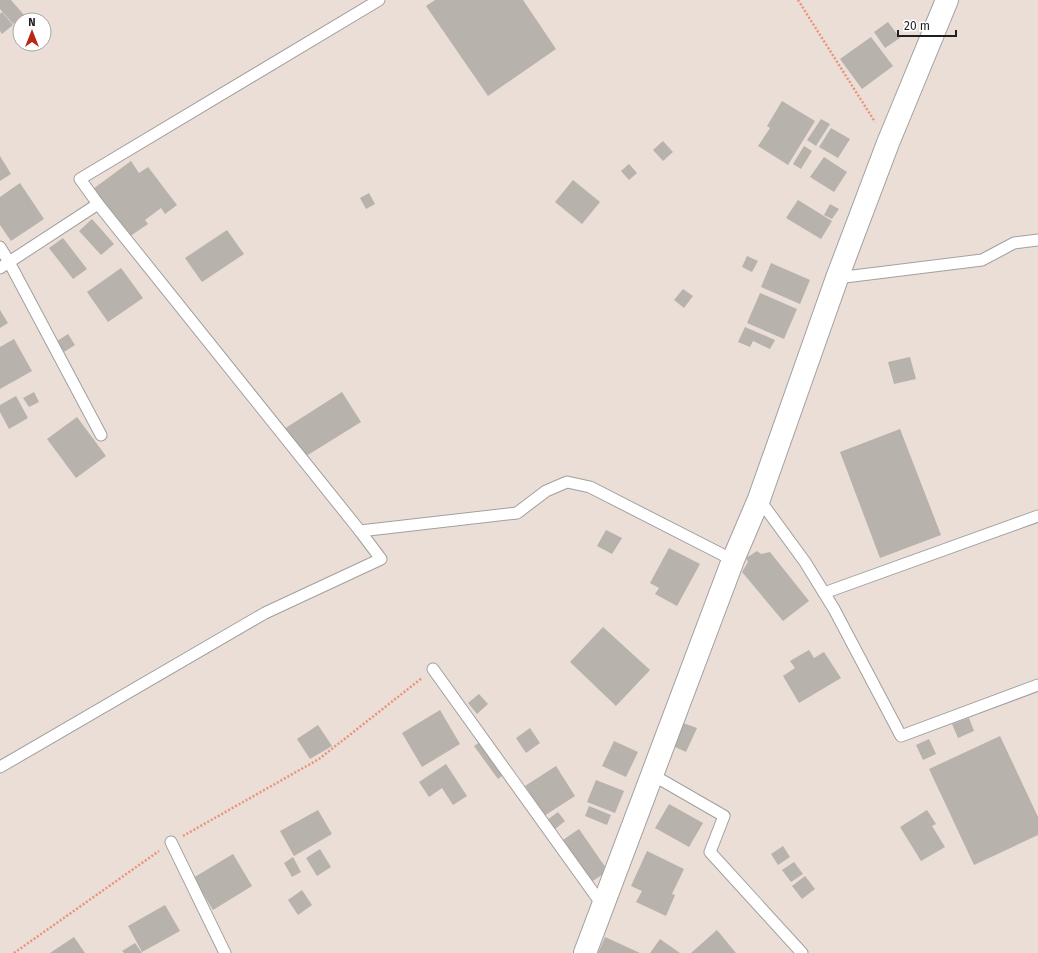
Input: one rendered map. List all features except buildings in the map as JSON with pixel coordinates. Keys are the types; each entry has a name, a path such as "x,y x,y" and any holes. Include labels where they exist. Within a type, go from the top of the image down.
{"street":[{"path":"585,953 651,774 733,560 759,499 837,278 888,143 947,0"}],"lane":[{"path":"0,767 265,613 381,559 98,204 80,179 379,0"},
{"path":"4,265 98,204"},
{"path":"837,278 982,260 1014,243 1038,240"},
{"path":"0,248 4,265 101,435"},
{"path":"360,531 517,513 546,491 567,482 590,487 733,560"},
{"path":"759,499 805,562 834,609 901,736 1038,685"},
{"path":"824,593 1038,516"},
{"path":"433,669 603,906"},
{"path":"651,774 724,816 710,852 802,953"},
{"path":"171,842 225,953"}],"path":[{"path":"798,0 888,143"},
{"path":"14,953 171,842 319,759 433,669"}],"shaded area":[{"path":"0,0 1038,0 1038,953 0,953"}]}
